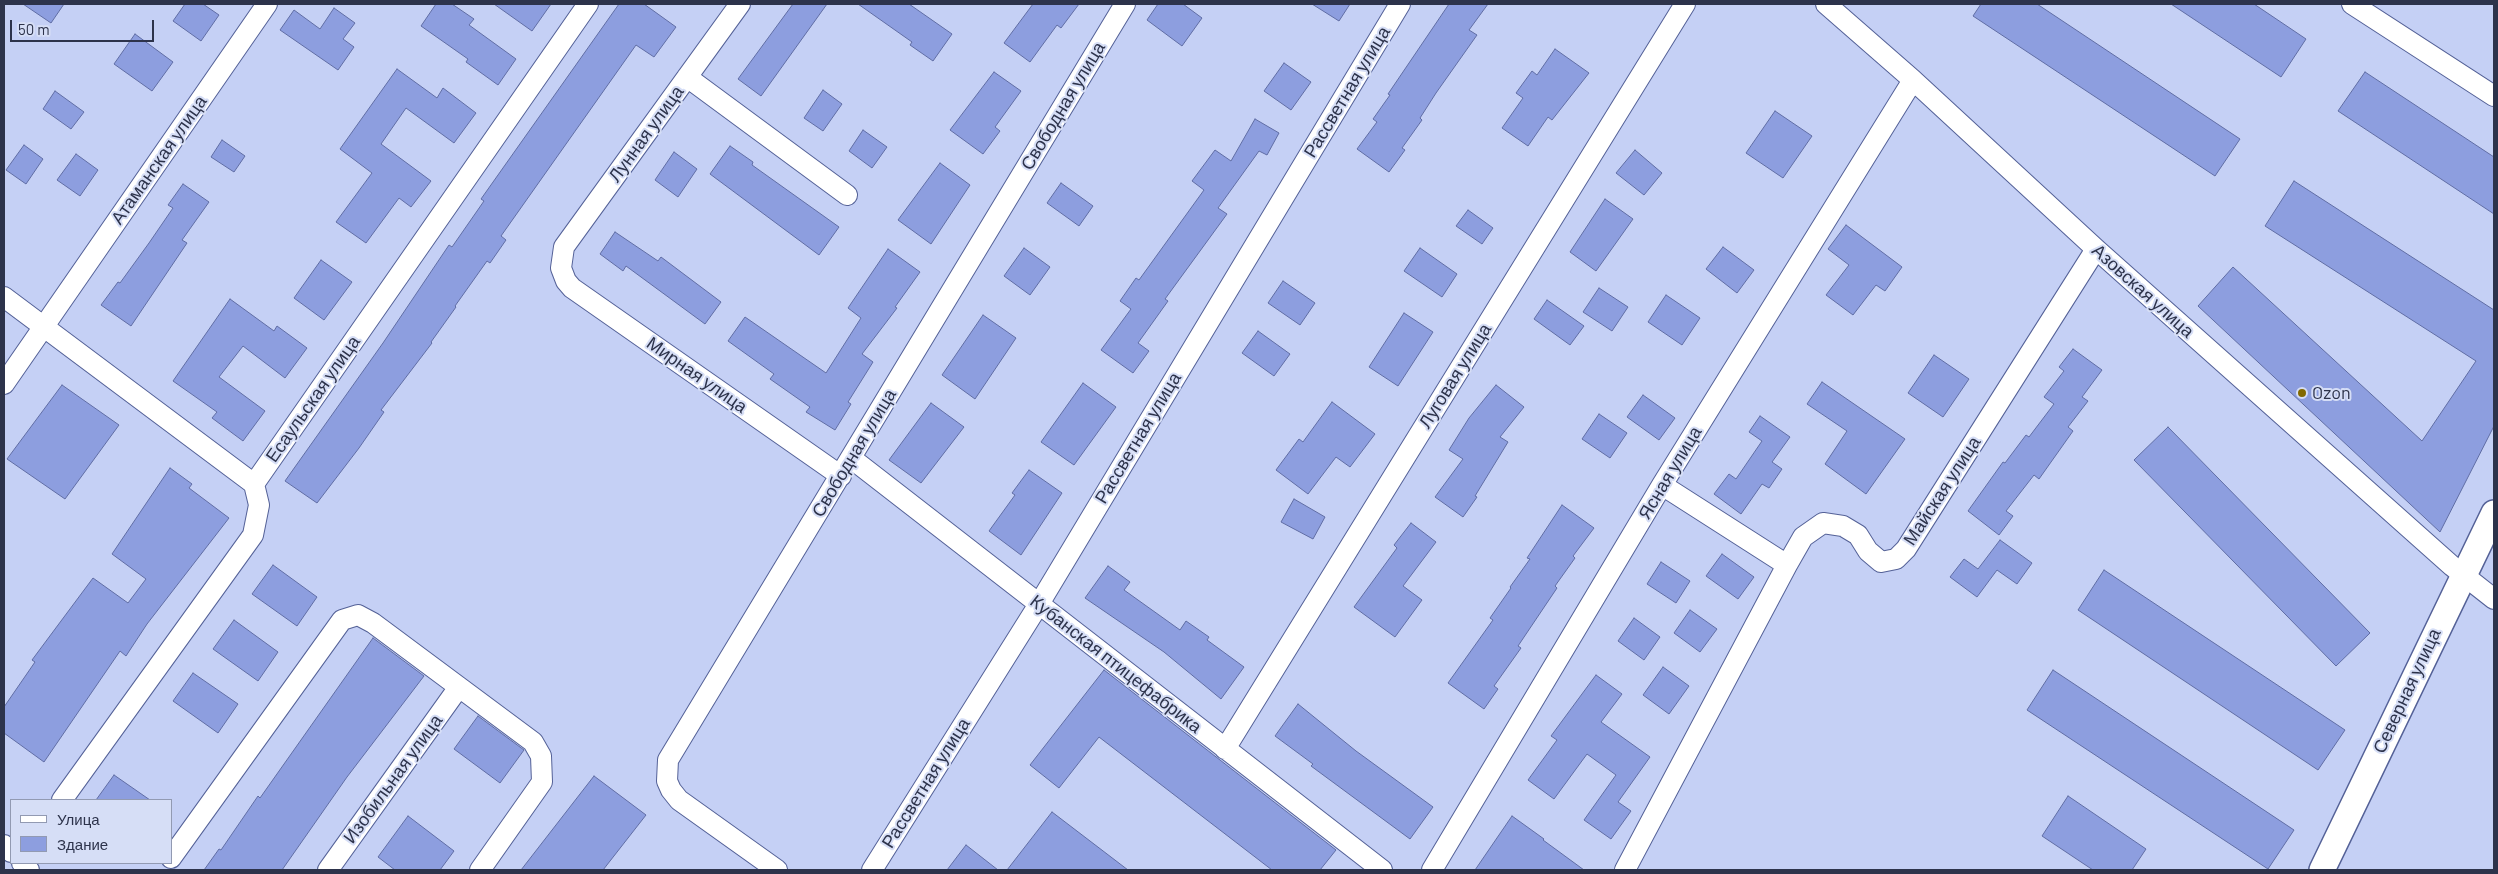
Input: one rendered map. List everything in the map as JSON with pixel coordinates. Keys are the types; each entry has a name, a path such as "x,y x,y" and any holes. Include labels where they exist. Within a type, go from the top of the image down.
{"street":[{"name":"Атаманская улица","path":"4,384 267,4"},
{"name":"Есаульская улица","path":"254,484 588,4"},
{"name":"Лунная улица","path":"561,268 564,247 740,4"},
{"name":"Свободная улица","path":"777,870 679,800 671,790 667,780 668,760 1125,4"},
{"name":"Рассветная улица","path":"872,870 1039,604 1400,4"},
{"name":"Луговая улица","path":"1225,749 1685,4"},
{"name":"Азовская улица","path":"1826,4 1913,80 2096,249 2463,575 2494,599"},
{"path":"2352,4 2494,96"},
{"path":"687,77 847,195"},
{"name":"Ясная улица","path":"1432,870 1662,485 1913,80"},
{"name":"Майская улица","path":"1787,565 1803,537 1822,524 1843,526 1858,535 1868,551 1881,562 1896,558 1901,554 2096,249"},
{"name":"Мирная улица","path":"561,268 566,281 572,288 846,467"},
{"path":"4,297 47,322 254,484 259,505 253,535 63,799"},
{"name":"Кубанская птицефабрика","path":"846,467 1039,604 1382,870"},
{"path":"1625,870 1787,565 1662,485"},
{"name":"Северная улица","path":"2322,870 2494,513"},
{"path":"172,857 342,620 358,615 373,623 533,742 541,756 542,782 480,870"},
{"name":"Изобильная улица","path":"328,870 459,687"}],"building":[{"path":"23,4 64,4 51,23"},
{"path":"185,4 203,4 219,15 201,41 173,21"},
{"path":"436,4 452,4 474,19 469,25 516,59 498,85 466,62 468,59 421,26"},
{"path":"494,4 551,4 532,31"},
{"path":"619,4 644,4 676,27 654,57 636,45 501,236 506,240 490,263 487,261 455,306 432,343 381,410 384,412 359,448 317,503 285,481 383,343 449,245 452,247 484,201 481,199"},
{"path":"793,4 827,4 761,96 738,79"},
{"path":"858,4 909,4 952,34 933,61 910,45 912,42"},
{"path":"1033,4 1079,4 1061,28 1057,25 1030,62 1004,43"},
{"path":"1158,4 1183,4 1202,18 1182,46 1147,20"},
{"path":"1312,4 1350,4 1339,21"},
{"path":"1449,4 1488,4 1469,30 1477,35 1436,93 1420,118 1422,120 1402,148 1405,150 1389,172 1357,149 1377,122 1373,119 1390,95 1388,94"},
{"path":"1981,4 2037,4 2240,139 2215,176 1973,16"},
{"path":"2171,4 2254,4 2306,39 2281,77"},
{"path":"334,8 355,23 343,39 354,47 338,70 280,30 294,10 320,29"},
{"path":"135,34 173,62 152,91 114,64"},
{"path":"1555,49 1589,73 1552,120 1548,117 1528,146 1502,128 1523,98 1516,93 1532,71 1537,75"},
{"path":"1284,63 1311,82 1291,110 1264,91"},
{"path":"397,69 437,98 443,88 476,113 454,143 406,108 381,144 431,181 411,207 399,198 366,243 336,222 372,173 340,149"},
{"path":"994,72 1021,91 995,127 1000,131 983,154 950,130"},
{"path":"2365,72 2494,157 2494,214 2338,111"},
{"path":"823,90 842,104 823,131 804,118"},
{"path":"55,91 84,112 71,129 43,109"},
{"path":"1775,111 1812,136 1783,178 1746,153"},
{"path":"1255,119 1279,133 1267,155 1259,151 1218,208 1227,214 1165,299 1168,301 1138,343 1149,351 1133,373 1101,350 1131,309 1120,301 1136,278 1139,280 1204,190 1192,181 1215,150 1231,161"},
{"path":"863,130 887,147 872,168 849,151"},
{"path":"222,140 245,156 234,172 211,157"},
{"path":"24,145 43,159 26,184 6,170"},
{"path":"730,146 753,162 752,165 839,227 819,255 710,174"},
{"path":"1635,150 1662,173 1644,195 1616,173"},
{"path":"674,152 697,169 678,197 655,180"},
{"path":"76,154 98,170 80,196 57,180"},
{"path":"940,163 970,185 931,244 898,220"},
{"path":"2294,181 2494,310 2494,426 2440,532 2198,306 2233,267 2422,441 2476,361 2265,226"},
{"path":"1061,183 1093,206 1079,226 1047,203"},
{"path":"183,184 209,202 182,240 187,243 131,326 101,305 118,282 120,283 173,208 168,205"},
{"path":"1605,199 1633,219 1596,271 1570,252"},
{"path":"1468,210 1493,228 1482,244 1456,226"},
{"path":"1846,225 1902,267 1885,291 1876,285 1853,315 1826,295 1849,265 1828,249"},
{"path":"615,232 658,261 661,257 721,302 705,324 626,266 623,271 600,254"},
{"path":"1723,247 1754,270 1737,293 1706,269"},
{"path":"1024,248 1050,267 1030,295 1004,276"},
{"path":"1420,248 1457,274 1442,297 1404,271"},
{"path":"888,249 920,272 895,307 897,308 862,354 873,362 848,402 851,404 835,430 806,412 810,407 770,379 774,374 728,341 745,317 826,373 861,318 848,308"},
{"path":"321,260 352,282 324,320 294,298"},
{"path":"1283,281 1315,303 1300,325 1268,303"},
{"path":"1599,288 1628,307 1612,331 1583,312"},
{"path":"1666,295 1700,318 1682,345 1648,322"},
{"path":"230,299 274,331 277,326 307,348 285,378 243,346 219,377 265,411 243,441 212,418 217,412 173,381"},
{"path":"1547,300 1584,326 1570,345 1534,319"},
{"path":"1404,313 1433,332 1398,386 1369,367"},
{"path":"983,315 1016,338 975,399 942,375"},
{"path":"1258,331 1290,354 1274,376 1242,353"},
{"path":"2073,349 2102,370 2082,397 2088,401 2068,427 2073,431 2039,479 2034,475 2006,511 2013,516 1999,535 1968,511 2003,462 2005,463 2026,435 2029,437 2054,404 2044,397 2064,371 2059,367"},
{"path":"1934,355 1969,379 1943,417 1908,393"},
{"path":"1822,382 1905,439 1866,494 1825,464 1847,431 1807,404"},
{"path":"1083,383 1116,407 1074,465 1041,442"},
{"path":"62,385 119,425 65,499 7,459"},
{"path":"1496,385 1524,407 1500,437 1508,442 1475,496 1477,497 1463,517 1435,497 1463,459 1449,450 1469,418"},
{"path":"1643,395 1675,418 1659,440 1627,417"},
{"path":"1332,402 1375,434 1350,467 1336,457 1308,494 1276,470 1299,439 1303,442"},
{"path":"931,403 964,427 921,483 889,460"},
{"path":"1599,414 1627,433 1610,458 1582,439"},
{"path":"1760,416 1790,437 1772,462 1782,469 1769,488 1762,484 1741,514 1714,494 1729,474 1736,479 1762,441 1749,432"},
{"path":"2168,427 2370,633 2336,666 2134,460"},
{"path":"170,468 192,484 189,488 229,518 147,624 126,656 120,651 44,762 4,733 4,707 35,662 32,660 93,578 128,603 146,579 112,554"},
{"path":"1029,470 1062,493 1021,555 989,531 1015,495 1012,493"},
{"path":"1294,499 1325,517 1313,539 1281,522"},
{"path":"1562,505 1594,528 1573,556 1575,558 1555,586 1557,588 1518,646 1521,648 1494,686 1498,689 1484,709 1448,683 1493,620 1490,618 1530,559 1527,558"},
{"path":"1411,523 1436,542 1403,586 1422,600 1395,637 1354,607 1397,548 1394,545"},
{"path":"2000,540 2032,563 2017,584 1997,570 1977,597 1950,577 1964,559 1978,569"},
{"path":"1722,554 1754,577 1738,599 1706,576"},
{"path":"1661,562 1690,581 1676,603 1647,584"},
{"path":"273,565 317,597 297,626 252,594"},
{"path":"1108,566 1130,582 1124,590 1180,630 1186,621 1209,637 1207,640 1244,667 1221,699 1164,652 1085,598"},
{"path":"2104,570 2345,730 2318,770 2078,610"},
{"path":"1690,610 1717,629 1700,652 1674,633"},
{"path":"1634,618 1660,637 1644,660 1618,641"},
{"path":"234,620 278,652 258,681 213,649"},
{"path":"373,638 424,676 347,777 282,870 204,870 219,849 221,850 258,796 260,798"},
{"path":"1663,667 1689,686 1669,714 1643,695"},
{"path":"1104,670 1336,850 1320,870 1272,870 1099,737 1059,788 1030,765"},
{"path":"2053,670 2294,830 2268,869 2027,710"},
{"path":"193,673 238,704 218,733 173,701"},
{"path":"1596,675 1622,694 1601,722 1650,757 1618,802 1631,811 1611,839 1584,820 1616,775 1587,754 1554,799 1528,780 1557,740 1551,736"},
{"path":"1298,704 1356,751 1433,807 1410,839 1311,766 1313,764 1275,736"},
{"path":"478,716 524,750 500,783 454,749"},
{"path":"114,775 149,799 97,799"},
{"path":"594,776 646,815 603,870 521,870"},
{"path":"2068,796 2146,849 2132,870 2093,870 2042,836"},
{"path":"1052,812 1128,870 1007,870"},
{"path":"408,816 454,851 440,870 395,870 378,857"},
{"path":"1512,816 1544,839 1584,870 1475,870"},
{"path":"966,845 998,870 947,870"}],"place":[{"name":"Ozon","path":"2302,393"}]}
